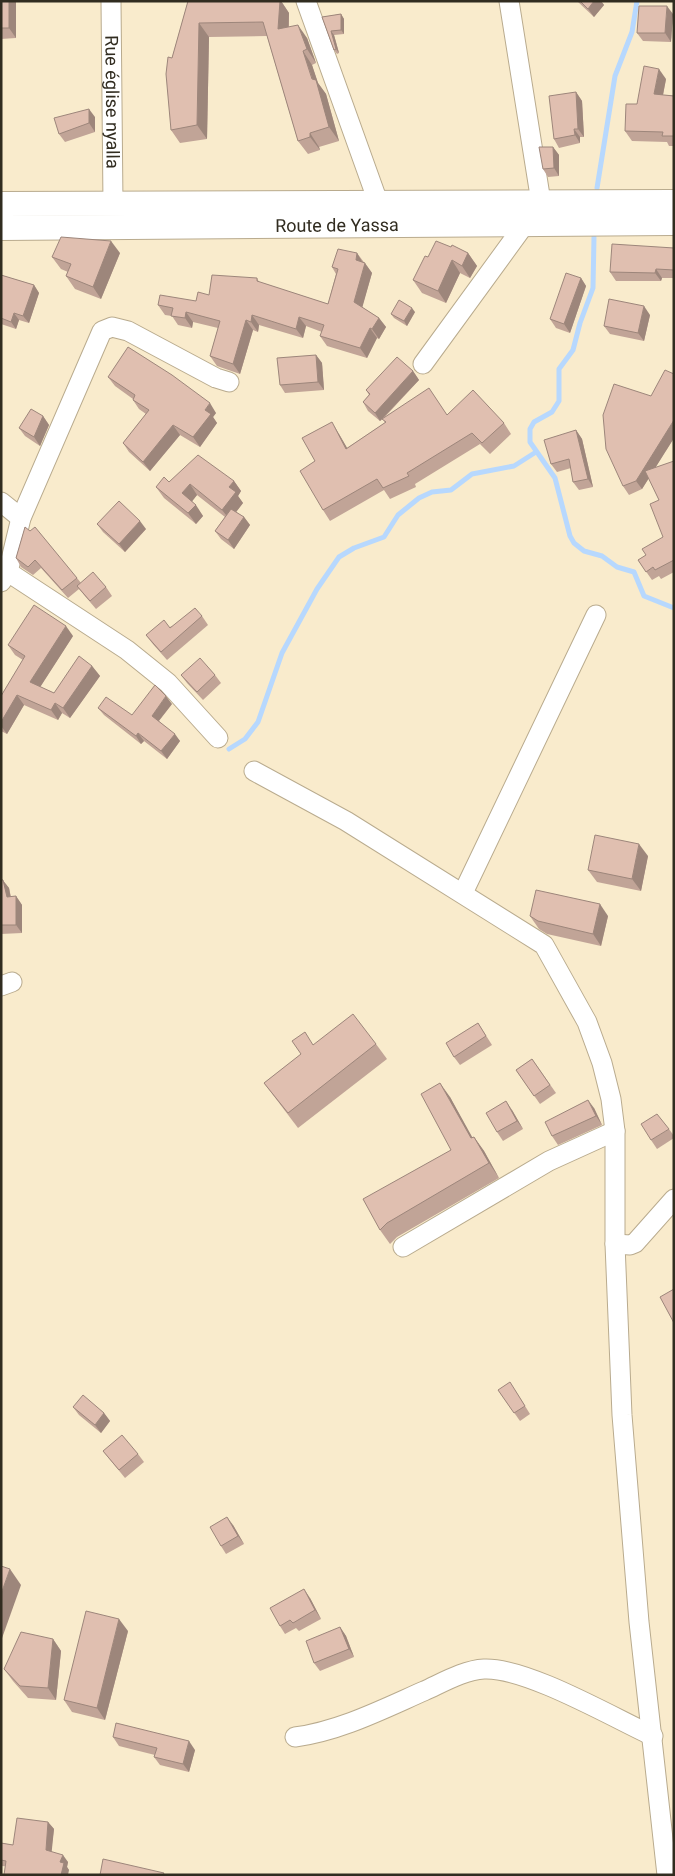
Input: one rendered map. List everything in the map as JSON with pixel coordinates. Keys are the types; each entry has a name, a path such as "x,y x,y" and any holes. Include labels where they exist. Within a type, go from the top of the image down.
{"main road":[{"name":"Route de Yassa","path":"1,228 382,214 541,202 674,202"},
{"name":"Route de Yassa","path":"1,204 114,204 382,214 525,224 674,223"}],"street":[{"name":"Rue église nyalla","path":"110,1 114,204"},
{"path":"306,1 382,214"},
{"path":"423,364 541,202 509,1"},
{"path":"218,738 168,683 127,650 4,577 21,518 102,331 112,327 128,331 216,378 229,382"},
{"path":"1,502 21,518"},
{"path":"463,893 596,615"},
{"path":"254,771 346,821 544,944 587,1022 602,1062 611,1099 615,1131 614,1244 622,1415 638,1622 653,1736 667,1875"},
{"path":"403,1247 549,1161 615,1131"},
{"path":"614,1244 630,1245 635,1243 674,1199"},
{"path":"295,1737 311,1735 375,1713 460,1675 482,1669 502,1670 536,1681 653,1736"}],"building":[{"path":"1,1 9,1 9,28 1,28"},
{"path":"188,1 280,1 278,29 298,25 307,49 303,51 312,79 316,80 329,127 310,133 310,137 298,141 263,22 199,23 197,125 171,130 166,74 168,57 172,58"},
{"path":"580,1 594,1 588,9"},
{"path":"639,6 667,6 665,33 637,33"},
{"path":"341,14 341,30 331,31 336,49 334,50 322,17"},
{"path":"644,66 659,69 654,94 674,96 674,136 662,136 663,132 625,131 626,104 637,104"},
{"path":"576,92 578,129 574,129 575,135 554,139 549,96"},
{"path":"89,109 89,123 59,134 54,118"},
{"path":"539,147 553,147 554,168 543,169"},
{"path":"61,237 111,241 93,287 66,276 71,264 52,257"},
{"path":"436,241 451,247 452,245 468,253 462,266 452,260 438,291 413,280 425,256 428,257"},
{"path":"612,244 674,248 674,270 656,269 655,273 610,272"},
{"path":"338,249 357,253 356,260 365,263 354,302 379,318 372,329 370,328 360,348 320,336 324,325 299,317 296,329 252,315 251,322 246,320 233,364 210,356 220,321 186,312 185,318 171,316 173,308 158,305 160,295 196,301 198,292 209,295 212,275 257,278 257,281 328,304 338,269 332,267"},
{"path":"566,273 581,278 564,324 550,319"},
{"path":"1,275 34,285 23,316 14,313 11,322 1,318"},
{"path":"609,299 644,306 638,333 604,326"},
{"path":"399,300 412,308 404,321 391,314"},
{"path":"128,347 172,375 210,403 205,410 211,414 193,437 173,425 143,462 123,443 149,410 133,400 135,395 108,377"},
{"path":"316,355 318,382 280,385 277,358"},
{"path":"397,357 413,371 375,413 363,402 370,394 366,390"},
{"path":"665,370 674,374 674,420 636,481 623,486 606,449 603,415 614,384 651,396"},
{"path":"429,388 447,415 473,390 504,423 482,443 472,433 407,473 409,476 383,488 377,479 323,510 300,471 315,461 302,438 332,422 346,449 386,422 382,419"},
{"path":"31,409 43,416 34,437 19,428"},
{"path":"576,430 588,479 573,482 569,459 551,464 544,440"},
{"path":"198,455 234,481 229,487 236,492 222,510 190,484 182,493 196,505 188,513 156,487 164,477 169,482"},
{"path":"674,461 674,560 655,570 653,567 646,572 638,560 646,555 642,549 663,537 650,504 659,500 645,471"},
{"path":"119,501 140,521 119,544 97,524"},
{"path":"231,509 244,517 228,540 215,531"},
{"path":"25,527 30,531 35,527 77,578 62,590 35,560 28,567 16,558"},
{"path":"93,572 106,587 90,601 77,586"},
{"path":"34,605 66,626 30,682 54,693 79,656 92,666 63,708 55,703 51,710 17,695 1,722 1,696 25,656 8,645"},
{"path":"195,608 202,616 161,652 146,635 164,620 170,628"},
{"path":"200,658 215,675 197,692 181,675"},
{"path":"155,685 166,696 152,716 175,734 161,751 138,733 136,736 98,708 106,697 132,715"},
{"path":"595,835 639,844 632,879 588,870"},
{"path":"1,880 3,880 7,897 16,896 16,925 1,925"},
{"path":"536,890 600,904 593,934 538,921 530,916"},
{"path":"353,1014 376,1044 288,1113 264,1083 301,1054 292,1041 305,1032 313,1045"},
{"path":"478,1023 486,1036 454,1057 446,1043"},
{"path":"532,1059 550,1085 534,1096 516,1070"},
{"path":"440,1083 471,1138 474,1137 489,1163 387,1223 380,1230 363,1199 451,1150 421,1094"},
{"path":"588,1100 596,1116 552,1136 545,1122"},
{"path":"506,1101 517,1121 497,1132 486,1113"},
{"path":"657,1114 669,1129 651,1140 641,1124"},
{"path":"674,1289 674,1323 660,1297"},
{"path":"510,1382 525,1406 514,1413 498,1390"},
{"path":"83,1395 104,1413 95,1425 73,1407"},
{"path":"122,1435 138,1454 119,1470 103,1451"},
{"path":"227,1517 238,1536 221,1546 210,1527"},
{"path":"1,1566 10,1569 1,1594"},
{"path":"304,1589 315,1610 293,1623 290,1620 280,1626 270,1608"},
{"path":"86,1611 119,1619 97,1708 64,1700"},
{"path":"340,1627 349,1649 314,1663 306,1641"},
{"path":"21,1632 53,1639 48,1688 20,1686 4,1669"},
{"path":"116,1723 189,1741 183,1764 154,1757 157,1748 113,1737"},
{"path":"17,1818 48,1822 46,1850 63,1855 60,1862 64,1863 61,1875 4,1875 6,1861 1,1860 1,1843 13,1845"},
{"path":"103,1859 164,1873 163,1875 100,1875"}],"waterway":[{"path":"597,188 615,76 632,32 637,1"},
{"path":"594,237 593,288 580,323 573,350 559,369 559,401 552,412 534,422 530,429 530,442 555,478 570,536 574,543 584,551 602,556 617,567 634,572 644,596 674,608"},
{"path":"229,749 245,739 258,722 282,653 317,589 339,557 354,548 384,537 398,515 419,498 432,492 451,490 472,474 514,466 536,452"}]}
